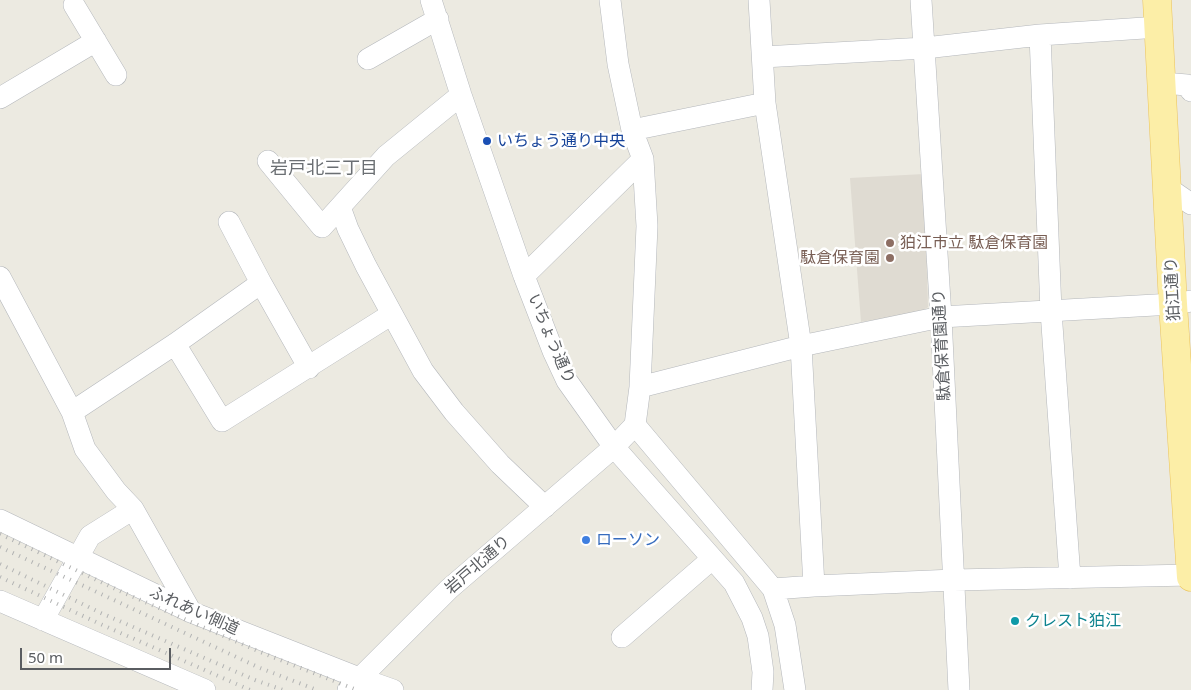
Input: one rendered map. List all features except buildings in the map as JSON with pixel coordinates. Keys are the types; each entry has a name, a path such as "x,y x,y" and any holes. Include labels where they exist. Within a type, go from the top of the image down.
{"main road":[{"name":"狛江通り","path":"1157,0 1168,188 1182,302 1191,576"}],"street":[{"path":"610,0 618,64 632,130 643,159 647,226 640,387 635,426 774,589 786,625 795,690"},
{"path":"759,0 765,103 801,346 814,586"},
{"name":"駄倉保育園通り","path":"922,0 941,317 959,690"},
{"path":"74,5 116,75"},
{"path":"368,59 434,10"},
{"name":"いちょう通り","path":"434,10 460,95 524,276 566,381 614,447 734,583 752,618 758,636 761,653 762,690"},
{"path":"763,57 925,48 1040,35 1159,27"},
{"path":"1040,35 1051,311 1070,578"},
{"path":"0,98 96,41"},
{"path":"1163,83 1187,84 1191,91"},
{"path":"268,161 322,227 386,156 460,95"},
{"path":"632,130 765,103"},
{"path":"524,276 643,159"},
{"path":"1168,188 1191,204"},
{"path":"340,207 348,229 423,371 454,412 500,464 545,507"},
{"path":"229,222 261,284 309,368"},
{"path":"0,277 72,412 85,448 116,491 133,509 191,612"},
{"path":"72,412 261,284"},
{"path":"640,387 801,346 941,317 1182,302"},
{"path":"174,344 222,421 392,314"},
{"name":"岩戸北通り","path":"353,684 450,588 614,447 635,426"},
{"path":"43,620 77,556 90,536 133,509"},
{"name":"ふれあい側道","path":"0,520 191,612 353,684 393,690"},
{"path":"622,637 712,559"},
{"path":"774,589 954,580 1191,576"},
{"path":"0,601 205,690"}],"shaded area":[{"name":"狛江市立 駄倉保育園","path":"924,174 928,307 921,312 861,322 850,178"}],"railway":[{"path":"0,534 122,592 265,654 357,690"},
{"path":"0,547 260,668 317,690"},
{"path":"0,564 101,613 255,680 283,690"},
{"path":"0,577 98,623 250,690"}],"place":[{"name":"いちょう通り中央","path":"487,141"},
{"name":"狛江市立 駄倉保育園","path":"890,243"},
{"name":"駄倉保育園","path":"890,258"},
{"name":"ローソン","path":"586,540"},
{"name":"クレスト狛江","path":"1015,621"}],"district":[{"name":"岩戸北三丁目","path":"324,169"}]}
